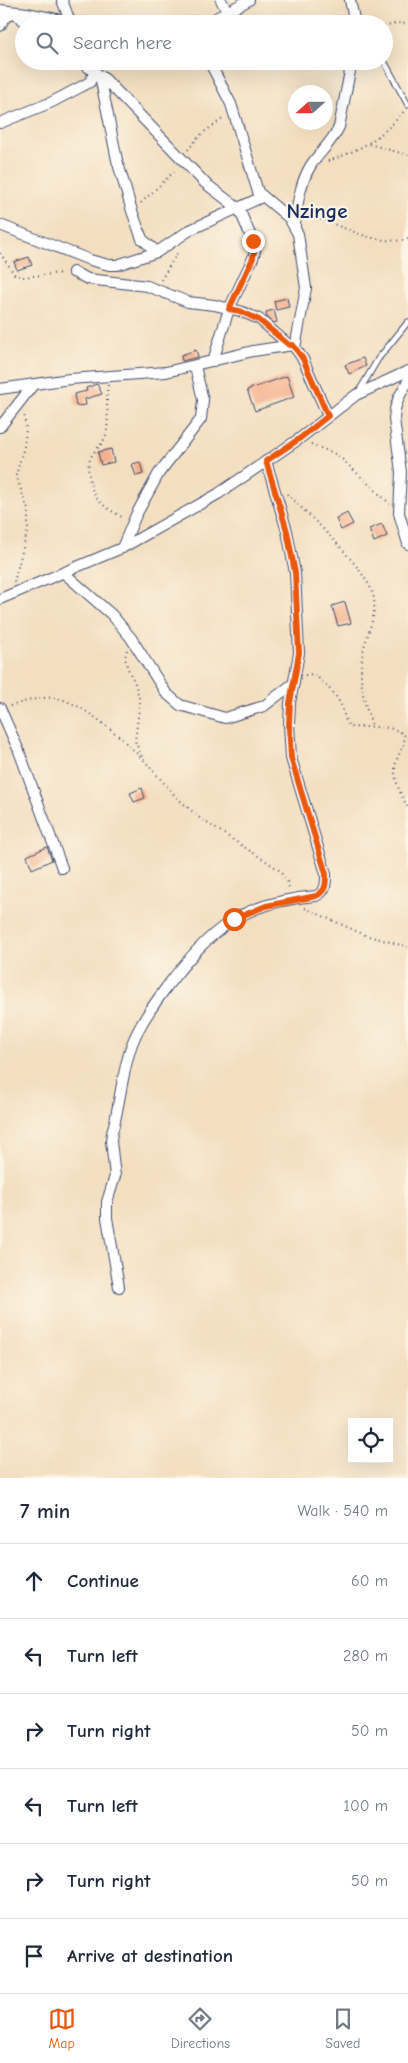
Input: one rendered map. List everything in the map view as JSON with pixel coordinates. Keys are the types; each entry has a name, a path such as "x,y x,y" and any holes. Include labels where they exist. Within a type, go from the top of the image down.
{"street":[{"path":"55,0 65,15"},
{"path":"62,0 67,15"},
{"path":"221,0 227,11"},
{"path":"220,15 249,0"},
{"path":"350,0 355,15"},
{"path":"0,10 38,15"},
{"path":"0,26 4,19 15,12"},
{"path":"92,70 205,183 239,209 248,227 254,251 253,258 229,309 213,361"},
{"path":"95,70 132,212 142,239 157,252"},
{"path":"214,70 227,94 258,192 295,225"},
{"path":"292,347 306,288 300,243 295,225 301,190 311,165 335,137 339,127 350,70"},
{"path":"0,123 52,102 90,82 97,73"},
{"path":"0,225 109,265 157,252 187,232 262,197"},
{"path":"73,272 88,279 156,289 188,302 240,311 259,320 292,347 303,359 328,416"},
{"path":"0,389 110,375 166,372 270,348 292,347"},
{"path":"122,548 159,474 201,419 203,400 195,366"},
{"path":"4,598 122,548 218,494 299,439 356,395 408,371"},
{"path":"408,381 395,409 395,428 401,472 399,513 408,544"},
{"path":"0,427 33,384"},
{"path":"119,1287 107,1218 107,1202 115,1176 111,1141 112,1133 133,1042 162,993 195,950 216,930 244,913 292,899 322,893 326,888 326,874 291,758 289,724 299,653 295,573 292,549 266,461"},
{"path":"64,573 112,615 131,638 166,693 180,705 225,718 264,706 295,680"},
{"path":"0,708 22,760 62,868"}],"lane":[{"path":"389,70 408,105"},
{"path":"356,395 378,359 408,322"}],"path":[{"path":"393,24 408,24"},
{"path":"311,165 342,156 369,144 391,126 408,105"},
{"path":"132,212 184,162 194,140 233,111"},
{"path":"369,144 408,155"},
{"path":"296,214 319,218 376,239 408,239"},
{"path":"156,289 172,264 187,232"},
{"path":"0,253 15,275 23,278 73,272"},
{"path":"110,375 106,401 106,434 103,442 90,458 88,470 90,484 93,494 104,505 133,523"},
{"path":"4,598 20,561 28,529 28,510 16,475 24,447 26,429 25,414 20,403"},
{"path":"299,439 335,454 354,469 399,513"},
{"path":"273,480 320,523 360,572 374,597 375,616 364,646 361,670 363,701 372,726"},
{"path":"131,638 125,658 140,701 135,740 143,760"},
{"path":"295,680 313,674 336,697 350,727 372,726 402,732 405,736 404,744 395,769 400,793 408,808"},
{"path":"0,708 40,699 54,698 66,701 84,710 124,738 176,797 201,819 278,869 287,881 292,899 311,911 365,935 408,947"}],"building":[{"path":"29,257 32,265 17,270 14,262"},
{"path":"287,298 289,307 276,310 274,301"},
{"path":"274,310 277,322 274,323 267,317 266,312"},
{"path":"196,350 198,357 182,361 181,355"},
{"path":"363,358 366,366 349,374 345,365"},
{"path":"287,376 294,397 255,411 247,390"},
{"path":"97,384 102,394 85,399 86,405 76,406 74,394 87,391 86,388"},
{"path":"111,449 114,462 101,465 98,452"},
{"path":"140,462 143,474 136,476 132,464"},
{"path":"347,513 353,524 341,530 336,519"},
{"path":"382,524 387,536 374,542 369,529"},
{"path":"345,602 351,623 338,626 332,606"},
{"path":"142,788 145,798 134,802 130,793"},
{"path":"47,847 52,860 32,869 27,856"}],"district":[{"name":"Nzinge","path":"317,211"}],"route":[{"path":"234,919 244,913 266,906 316,896 326,888 326,874 322,858 294,774 291,758 290,703 299,653 295,573 292,549 266,461 299,439 328,416 303,359 293,345 289,345 253,316 229,309 253,258 253,241"}]}
